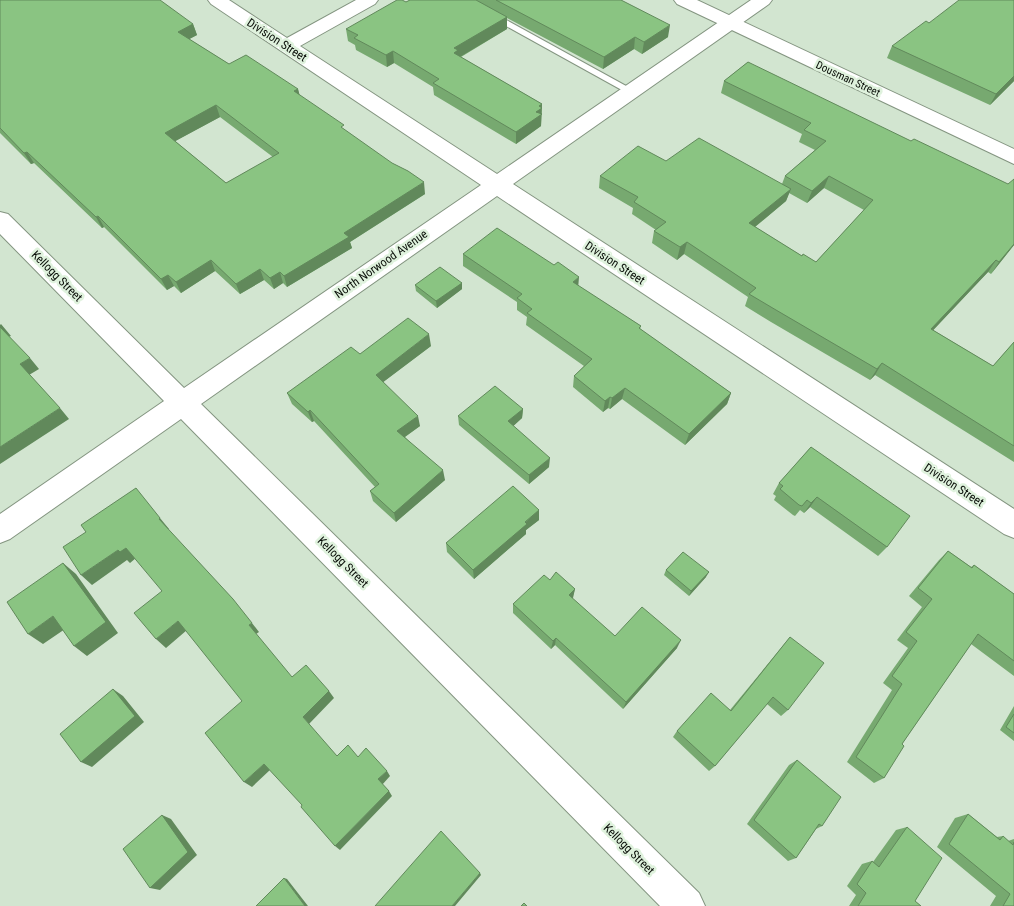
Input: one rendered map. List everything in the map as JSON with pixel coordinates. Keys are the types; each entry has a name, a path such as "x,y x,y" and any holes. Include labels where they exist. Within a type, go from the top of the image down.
{"street":[{"name":"Division Street","path":"217,0 1014,525"},
{"path":"286,46 369,0"},
{"name":"Dousman Street","path":"683,0 1012,154"},
{"name":"North Norwood Avenue","path":"0,530 763,0"},
{"name":"Kellogg Street","path":"0,220 686,906"}],"lane":[{"path":"463,0 632,92"}],"building":[{"path":"0,0 160,0 193,24 178,32 229,64 246,55 298,89 294,91 344,125 341,127 392,163 424,182 344,233 349,237 284,276 280,272 270,278 260,269 236,284 211,260 176,282 168,275 161,279 98,216 96,217 27,152 24,153 0,128","holes":["216,105 279,153 226,183 165,133"]},
{"path":"397,0 406,2 410,0 476,0 507,17 454,48 458,50 454,53 542,104 539,106 542,108 536,112 542,114 516,132 433,83 439,79 393,51 386,55 354,38 358,35 346,29"},
{"path":"496,0 621,0 670,25 644,42 635,37 604,57"},
{"path":"959,0 1014,0 1014,76 996,94 892,46 926,21 929,23"},
{"path":"748,62 911,141 914,139 1008,184 1014,179 1014,244 999,262 996,260 931,329 993,366 1014,342 1014,446 882,363 877,369 749,294 756,288 687,242 680,247 654,231 666,222 634,202 638,197 600,176 638,146 666,161 699,138 791,189 749,223 802,256 803,254 816,262 873,200 829,176 812,191 785,176 826,141 804,130 811,123 724,81"},
{"path":"497,228 554,265 558,262 579,277 573,282 641,326 639,328 731,393 689,434 625,388 605,401 574,376 592,359 527,313 532,309 517,298 522,294 463,254"},
{"path":"440,267 462,283 436,301 415,285"},
{"path":"408,318 429,334 376,375 418,416 397,431 443,470 394,513 370,491 379,484 310,410 308,412 287,393 351,347 360,354"},
{"path":"0,327 30,358 20,364 60,408 0,447"},
{"path":"495,386 523,409 508,421 550,458 529,475 458,416"},
{"path":"811,447 910,516 887,547 817,497 811,503 807,500 802,506 780,489 783,486 779,483"},
{"path":"513,486 539,510 525,522 527,524 473,570 446,543"},
{"path":"136,488 159,519 233,599 252,623 249,625 292,677 306,665 329,691 303,717 337,756 348,745 358,757 366,748 387,771 378,779 389,791 335,846 301,807 302,805 264,764 244,782 205,733 242,701 178,621 156,639 134,613 162,591 126,548 120,552 118,550 81,575 63,547 86,532 81,525"},
{"path":"948,551 972,568 974,565 1014,594 1014,661 978,634 902,744 904,746 884,778 856,757 902,684 892,676 917,641 906,632 932,599 918,588"},
{"path":"683,552 709,572 691,591 666,570"},
{"path":"63,563 106,622 74,646 53,616 28,634 7,602"},
{"path":"556,572 575,589 569,595 615,636 642,607 681,640 626,702 556,638 553,641 513,604 544,575 550,580"},
{"path":"790,637 824,663 788,710 773,697 715,766 677,731 711,693 731,711"},
{"path":"113,689 135,716 81,762 60,734"},
{"path":"1014,714 1014,733 1006,727"},
{"path":"797,760 841,797 822,826 819,824 796,858 754,820"},
{"path":"968,814 1000,840 1003,836 1013,845 1014,842 1014,906 1003,906 1010,894 949,844"},
{"path":"162,815 188,852 150,888 123,849"},
{"path":"907,827 942,858 915,901 921,906 858,906 866,893 857,884 872,861 879,867"},
{"path":"441,831 480,873 452,906 375,906"},
{"path":"284,878 305,906 256,906"}]}
